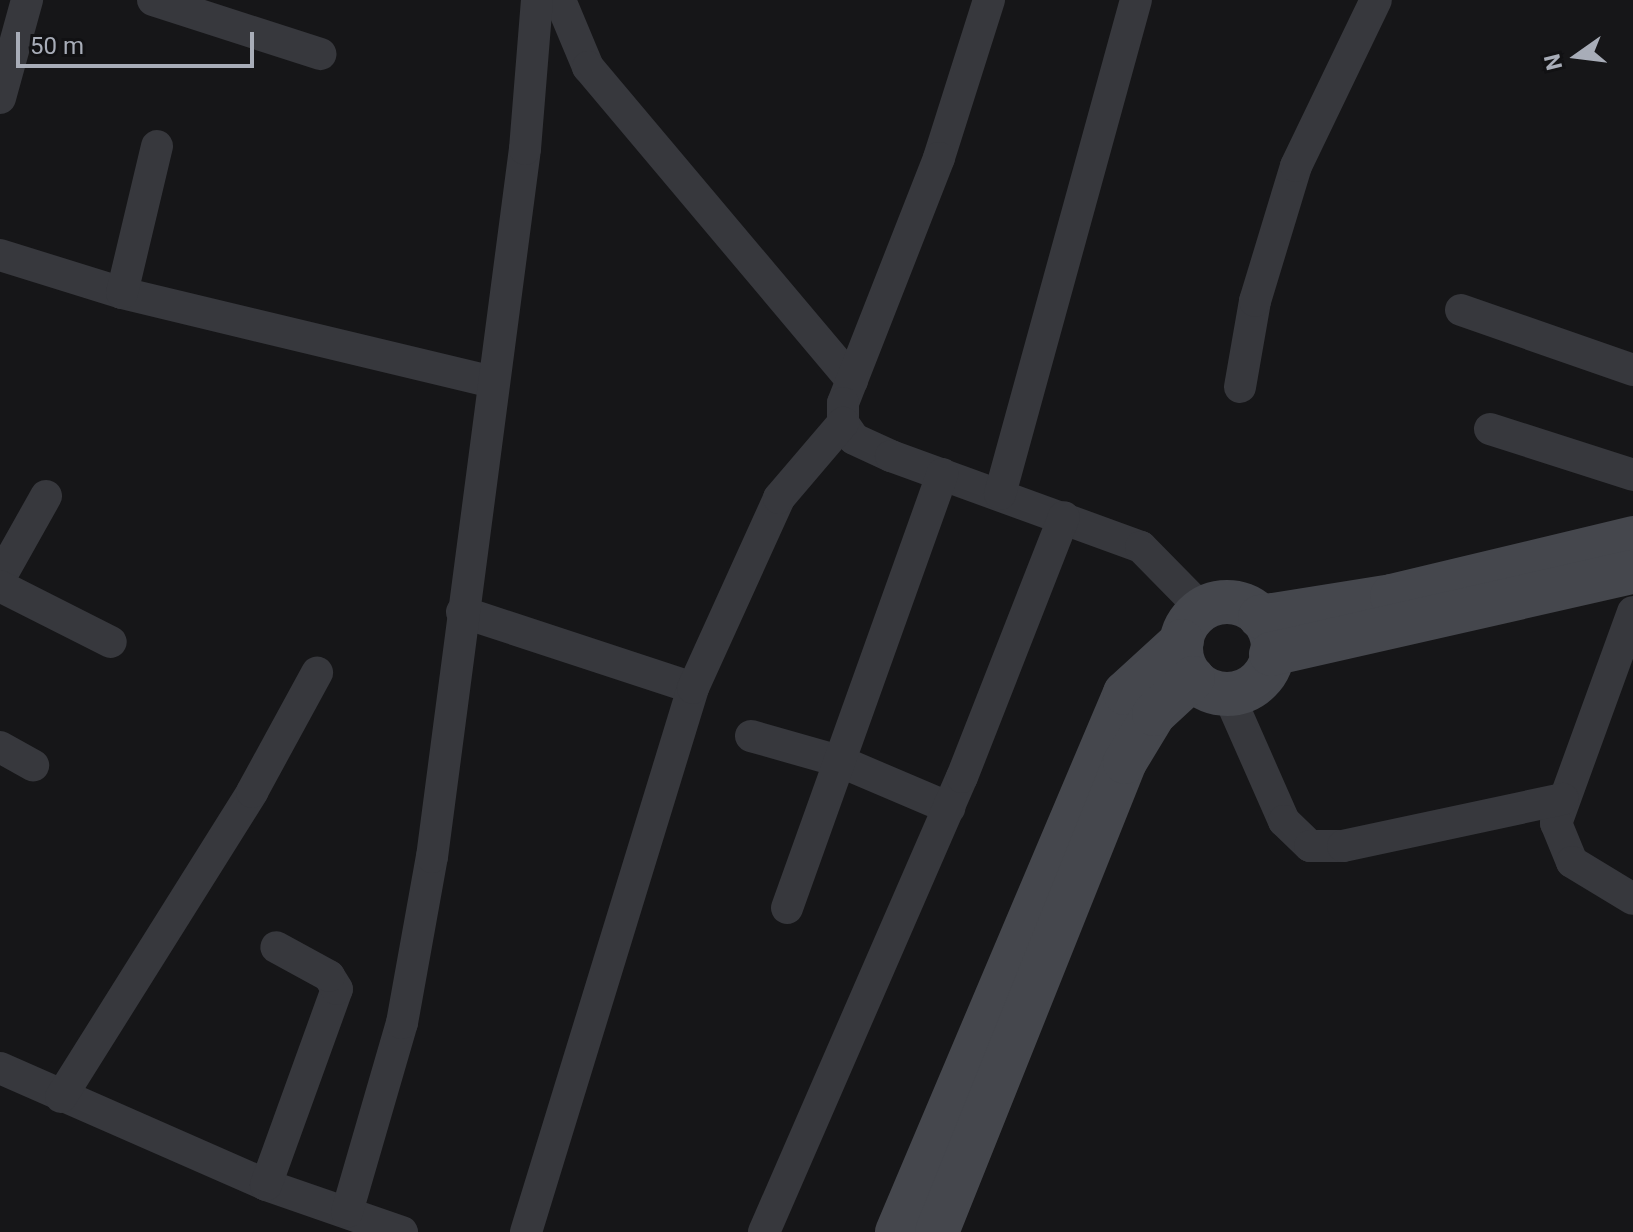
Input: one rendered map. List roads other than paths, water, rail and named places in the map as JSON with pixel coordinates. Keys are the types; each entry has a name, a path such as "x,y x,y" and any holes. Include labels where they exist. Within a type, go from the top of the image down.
{"street":[{"path":"0,98 27,0"},
{"path":"153,0 320,54"},
{"path":"346,1222 402,1023 432,857 493,382 537,0"},
{"path":"560,0 588,67 852,381"},
{"path":"526,1232 693,688 779,498 843,423 852,381 939,158 989,0"},
{"path":"1000,494 1136,0"},
{"path":"1240,387 1255,301 1296,166 1376,0"},
{"path":"122,293 157,146"},
{"path":"0,255 122,293 493,382"},
{"path":"1461,310 1633,370"},
{"path":"843,423 854,439 1141,547 1201,655 1284,821 1310,846 1343,846 1563,799"},
{"path":"1490,429 1633,475"},
{"path":"787,908 942,474"},
{"path":"0,578 46,496"},
{"path":"764,1232 949,808 1064,517"},
{"path":"1266,636 1407,593 1633,538"},
{"path":"1266,636 1633,572"},
{"path":"0,586 111,642"},
{"path":"937,1232 1125,762 1154,714 1238,604 1266,636"},
{"path":"462,612 693,688"},
{"path":"1633,612 1556,823 1562,851 1633,899"},
{"path":"1201,655 1252,687 1266,636"},
{"path":"897,1232 1125,693 1201,655"},
{"path":"61,1097 252,792 317,673"},
{"path":"751,736 839,761 949,808"},
{"path":"0,747 33,765"},
{"path":"266,1185 337,989 329,976 276,947"},
{"path":"0,1068 266,1185 314,1200 346,1222 402,1232"}]}
